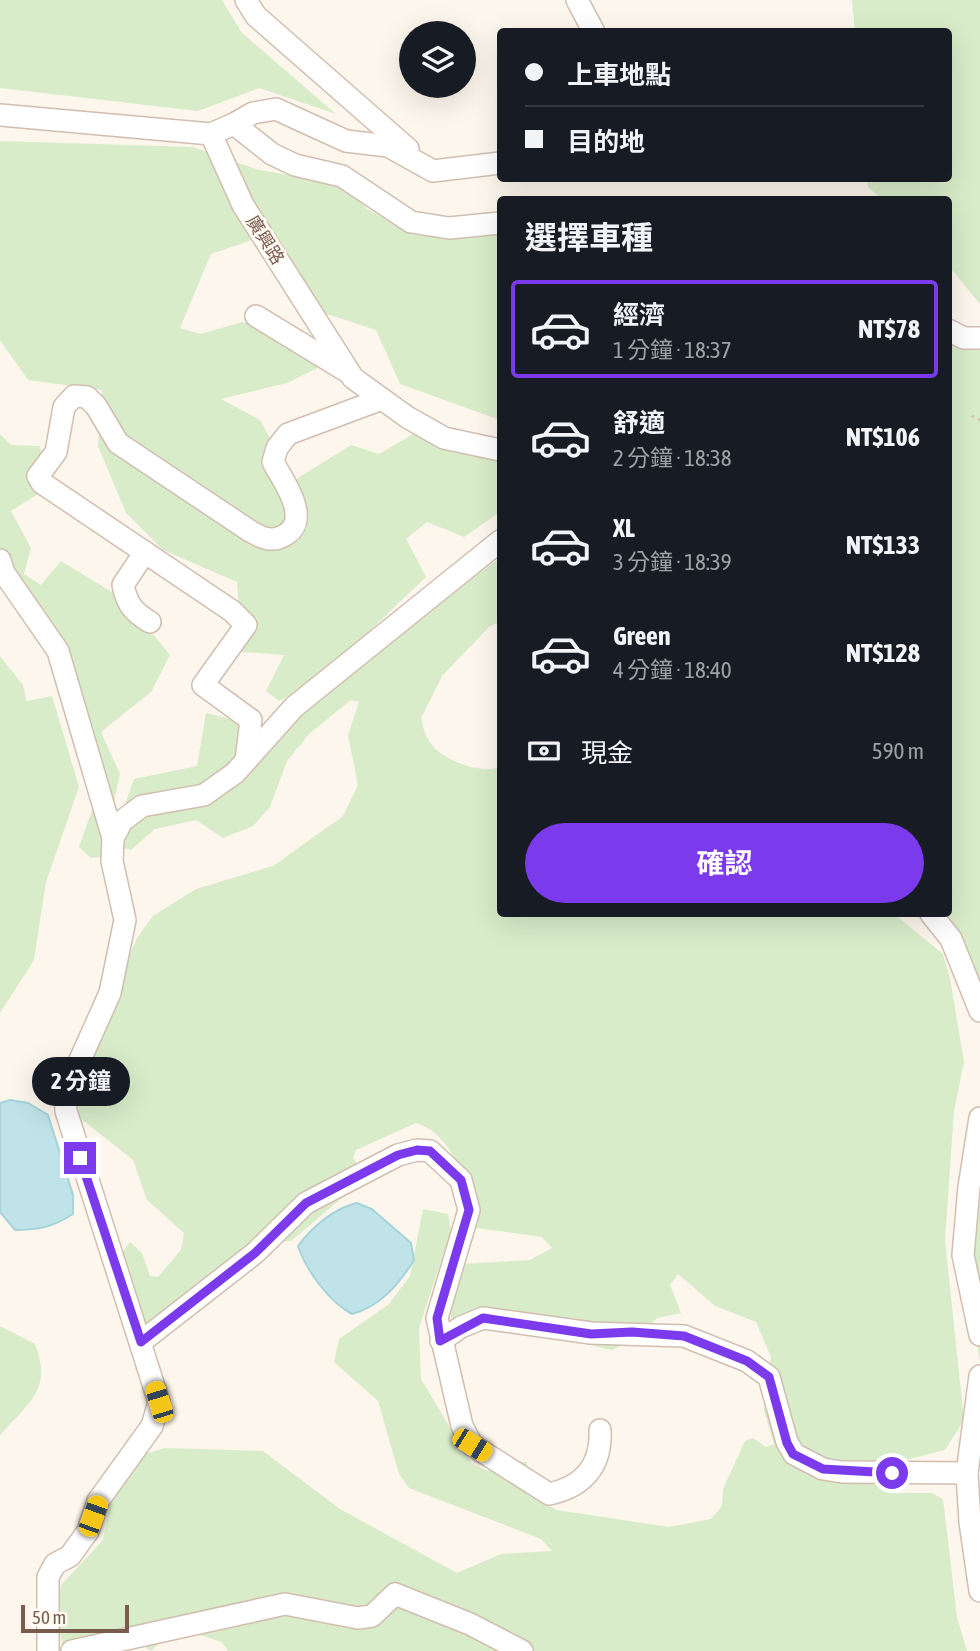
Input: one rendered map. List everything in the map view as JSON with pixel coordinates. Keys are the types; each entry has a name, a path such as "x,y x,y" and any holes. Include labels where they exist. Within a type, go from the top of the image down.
{"street":[{"path":"246,0 256,16 433,171"},
{"path":"577,0 592,28"},
{"path":"0,115 211,134 253,113 276,109 346,141 388,146 433,171 497,163"},
{"path":"234,124 272,154 295,165 342,176 411,222 449,228 497,223"},
{"name":"廣興路","path":"211,134 243,205 350,373 382,399 444,438 497,449"},
{"path":"256,316 324,360 350,373"},
{"path":"952,332 964,338 980,338"},
{"path":"246,761 251,720 203,685 246,625 232,611 41,483 38,476 56,452 64,407 74,396 87,397 96,406 118,443 250,531 264,539 279,539 291,532 297,516 293,499 273,462 277,447 288,433 382,399"},
{"path":"113,838 122,821 142,806 204,795 235,773 294,707 497,543"},
{"path":"145,552 122,585 127,601 135,613 150,622"},
{"path":"0,560 4,573 58,651 113,838 112,862 125,920 110,993 65,1096 71,1132 159,1402 152,1426 98,1501 88,1531 70,1556 55,1564 48,1577 48,1651"},
{"path":"934,917 951,939 980,1011"},
{"path":"980,1118 969,1187 964,1255 980,1335"},
{"path":"141,1342 255,1253 306,1203 398,1155 417,1150 430,1151 461,1180 469,1210 437,1318 440,1341 462,1426 472,1445 548,1494 562,1492 585,1479 601,1448 600,1430"},
{"path":"440,1341 483,1318 591,1334 632,1332 684,1336 747,1361 769,1377 787,1443 793,1454 823,1469 842,1472 967,1473"},
{"path":"980,1376 967,1473 970,1522 980,1591"},
{"path":"72,1651 285,1604 358,1618 372,1616 395,1594 470,1624 522,1651"}],"path":[{"path":"972,416 980,420"}],"green space":[{"path":"0,0 222,0 242,33 336,114 259,88 198,111 0,88"},
{"path":"852,0 980,0 980,304 952,270 952,196 878,196 868,187 867,182 952,182 952,28 855,28"},
{"path":"0,141 193,147 259,170 343,184 367,209 413,235 497,232 497,419 400,384 376,330 308,308 270,234 211,254 180,328 201,334 242,322 305,335 334,360 287,383 221,399 260,420 293,481 351,445 379,454 423,428 497,447 497,514 464,537 427,522 406,539 426,577 313,685 279,701 266,691 284,655 242,652 237,582 163,550 126,513 98,446 102,390 28,380 0,340"},
{"path":"952,333 980,342 980,986 931,917 952,917"},
{"path":"0,434 11,445 40,446 48,488 11,511 31,548 24,574 41,585 61,561 125,600 170,655 151,692 101,732 120,774 102,857 91,858 79,847 95,802 65,682 0,585"},
{"path":"497,560 497,623 490,626 442,676 421,718 426,734 440,753 471,767 497,768 497,917 898,917 943,954 950,978 964,1062 954,1111 945,1240 964,1420 945,1450 902,1461 891,1482 895,1493 932,1493 943,1499 957,1617 967,1651 228,1651 222,1642 168,1625 162,1641 151,1651 130,1638 123,1640 125,1651 63,1651 57,1611 61,1585 103,1540 111,1498 141,1455 165,1448 263,1451 340,1509 457,1573 501,1554 552,1551 541,1539 409,1488 399,1474 378,1401 334,1362 339,1339 389,1304 410,1276 423,1209 448,1214 451,1231 419,1328 421,1379 472,1464 488,1471 501,1461 527,1462 527,1495 557,1510 669,1527 711,1519 722,1506 723,1489 745,1441 753,1438 766,1447 774,1444 764,1411 771,1357 756,1322 715,1306 678,1274 670,1285 681,1313 657,1318 634,1341 611,1350 499,1323 452,1322 447,1297 459,1264 530,1260 552,1248 542,1237 477,1228 464,1182 451,1153 442,1140 416,1123 356,1150 353,1158 367,1177 291,1241 259,1241 145,1333 113,1293 110,1269 130,1242 142,1253 150,1276 158,1277 181,1250 184,1233 147,1200 133,1160 80,1118 77,1101 97,1027 137,938 153,916 196,889 273,866 343,816 358,785 348,735 359,702 351,700 309,734 287,761 270,807 253,826 223,838 196,820 155,829 131,850 122,847 116,829 134,779 197,766 206,713 268,728"},
{"path":"0,656 23,685 27,701 52,696 79,787 46,882 34,960 0,1013"},
{"path":"980,1161 980,1363 963,1247"},
{"path":"0,1326 35,1344 41,1373 39,1385 29,1404 0,1436"}],"water":[{"path":"10,1100 28,1103 48,1115 73,1195 73,1214 45,1227 15,1230 0,1212 0,1103"},
{"path":"357,1203 372,1209 411,1243 414,1260 402,1278 380,1300 352,1314 335,1302 319,1284 298,1246 324,1219"}],"route":[{"path":"80,1158 141,1342 255,1253 306,1203 398,1155 417,1150 430,1151 461,1180 469,1210 437,1318 440,1341 461,1327 483,1318 591,1334 632,1332 684,1336 747,1361 769,1377 787,1443 793,1454 823,1469 892,1473"}]}
